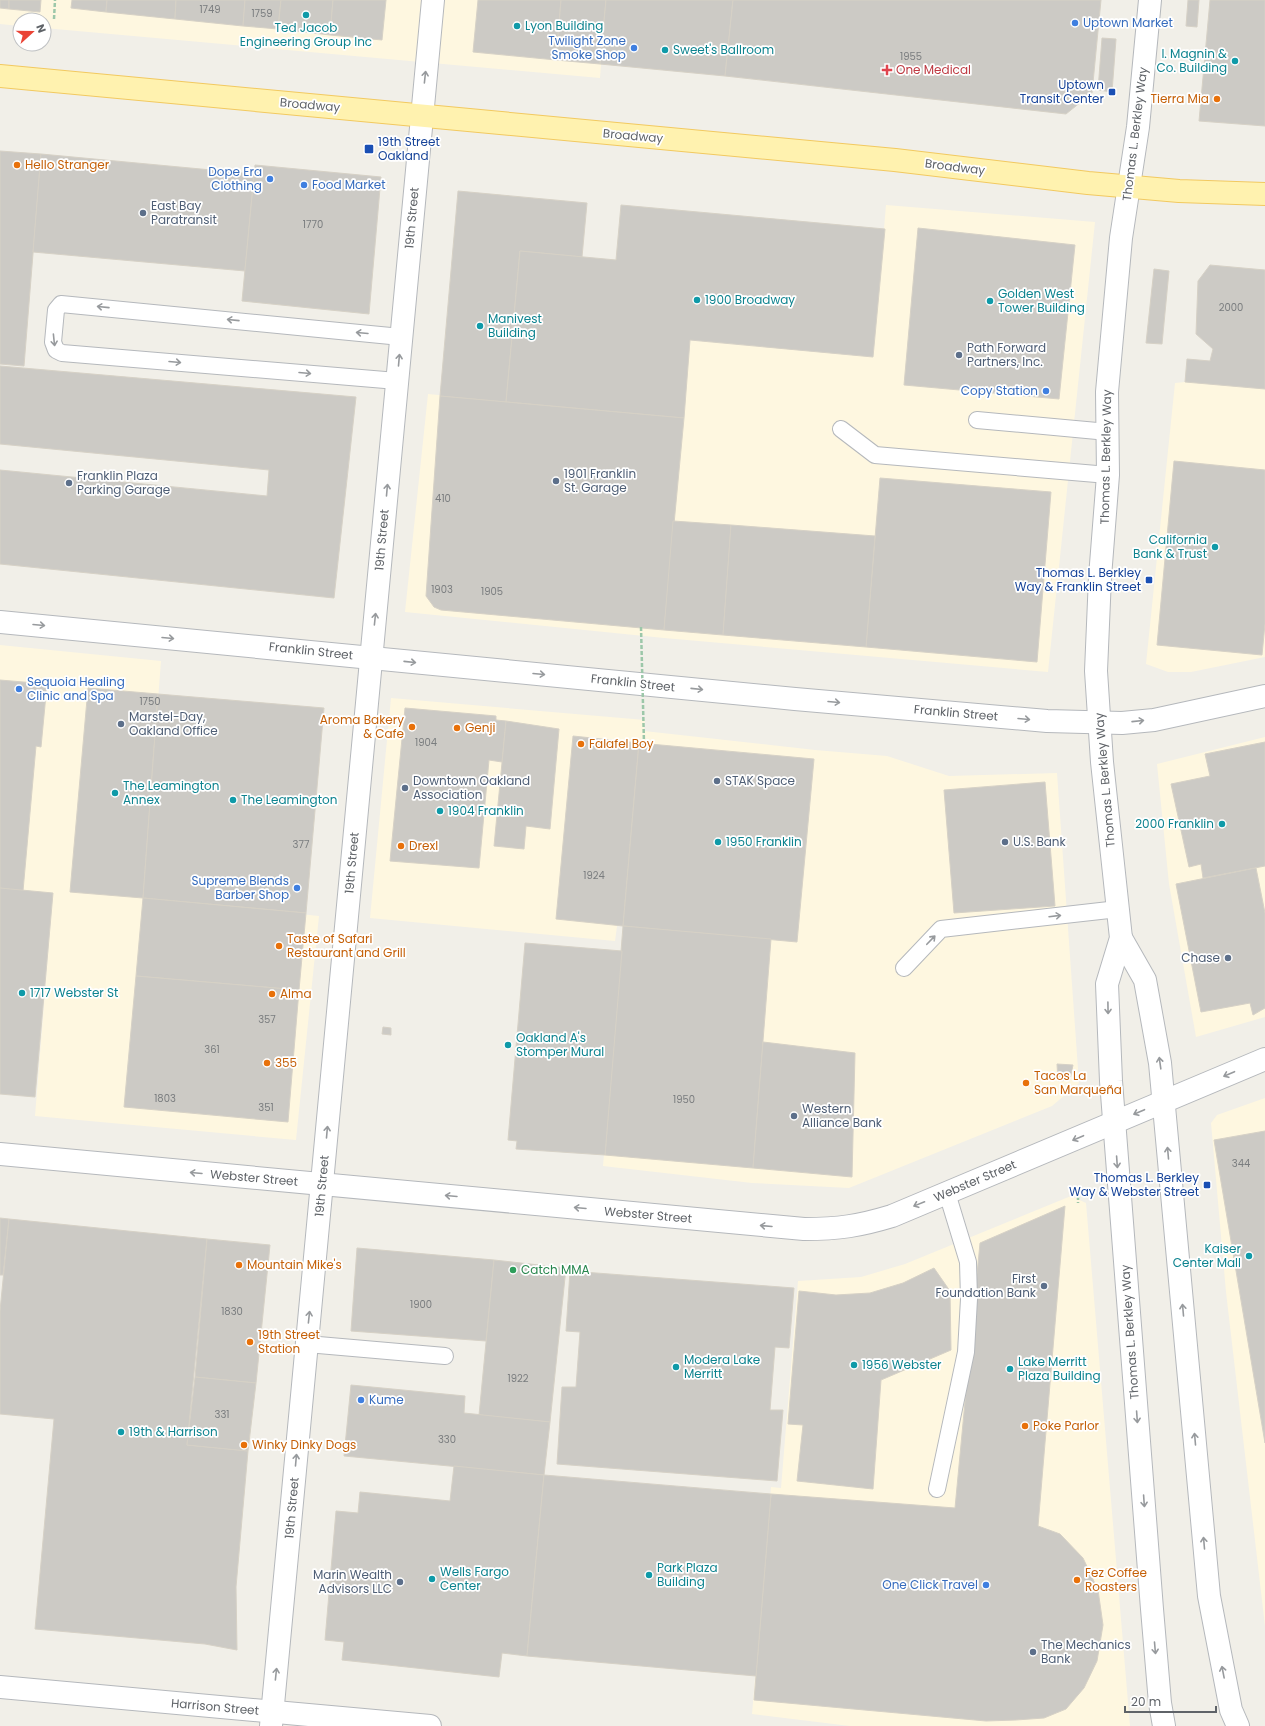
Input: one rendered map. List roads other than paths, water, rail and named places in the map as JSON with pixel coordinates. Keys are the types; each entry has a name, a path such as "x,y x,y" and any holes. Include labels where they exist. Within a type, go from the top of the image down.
{"main road":[{"name":"Broadway","path":"0,76 895,160 1128,187 1178,191 1265,194"}],"street":[{"name":"19th Street","path":"271,1719 433,0"},
{"name":"Thomas L. Berkley Way","path":"1150,0 1138,127 1121,238 1107,392 1108,475 1100,577 1096,671 1099,723 1121,938 1108,984 1108,1032 1160,1703 1164,1726"},
{"name":"Franklin Street","path":"0,622 911,710 1047,721 1122,723 1154,720 1265,696"},
{"name":"Thomas L. Berkley Way","path":"1121,938 1145,980 1160,1064 1209,1596 1234,1718"},
{"name":"Webster Street","path":"0,1154 804,1229 834,1229 865,1225 947,1193 1265,1059"},
{"name":"Harrison Street","path":"0,1687 271,1719 430,1726"}],"lane":[{"path":"397,381 62,352 56,350 53,342 56,310 61,304 401,336"},
{"path":"977,420 1108,432"},
{"path":"841,429 875,455 1108,475"},
{"path":"904,968 941,929 1118,909"},
{"path":"937,1488 966,1352 969,1293 968,1262 947,1193"},
{"path":"307,1344 445,1356"}],"place":[{"name":"Ted Jacob Engineering Group Inc","path":"306,15"},
{"name":"Uptown Market","path":"1075,23"},
{"name":"Lyon Building","path":"517,26"},
{"name":"Twilight Zone Smoke Shop","path":"634,48"},
{"name":"Sweet's Ballroom","path":"665,50"},
{"name":"I. Magnin & Co. Building","path":"1235,61"},
{"name":"One Medical","path":"887,70"},
{"name":"Uptown Transit Center","path":"1112,92"},
{"name":"Tierra Mia","path":"1217,99"},
{"name":"19th Street Oakland","path":"369,149"},
{"name":"Hello Stranger","path":"17,165"},
{"name":"Dope Era Clothing","path":"270,179"},
{"name":"Food Market","path":"304,185"},
{"name":"East Bay Paratransit","path":"143,213"},
{"name":"1900 Broadway","path":"697,300"},
{"name":"Golden West Tower Building","path":"990,301"},
{"name":"Manivest Building","path":"480,326"},
{"name":"Path Forward Partners, Inc.","path":"959,355"},
{"name":"Copy Station","path":"1046,391"},
{"name":"1901 Franklin St. Garage","path":"556,481"},
{"name":"Franklin Plaza Parking Garage","path":"69,483"},
{"name":"California Bank & Trust","path":"1215,547"},
{"name":"Thomas L. Berkley Way & Franklin Street","path":"1149,580"},
{"name":"Sequoia Healing Clinic and Spa","path":"19,689"},
{"name":"Marstel-Day, Oakland Office","path":"121,724"},
{"name":"Aroma Bakery & Cafe","path":"412,727"},
{"name":"Genji","path":"457,728"},
{"name":"Falafel Boy","path":"581,744"},
{"name":"STAK Space","path":"717,781"},
{"name":"Downtown Oakland Association","path":"405,788"},
{"name":"The Leamington Annex","path":"115,793"},
{"name":"The Leamington","path":"233,800"},
{"name":"1904 Franklin","path":"440,811"},
{"name":"2000 Franklin","path":"1222,824"},
{"name":"1950 Franklin","path":"718,842"},
{"name":"U.S. Bank","path":"1005,842"},
{"name":"Drexl","path":"401,846"},
{"name":"Supreme Blends Barber Shop","path":"297,888"},
{"name":"Taste of Safari Restaurant and Grill","path":"279,946"},
{"name":"Chase","path":"1228,958"},
{"name":"1717 Webster St","path":"22,993"},
{"name":"Alma","path":"272,994"},
{"name":"Oakland A's Stomper Mural","path":"508,1045"},
{"name":"355","path":"267,1063"},
{"name":"Tacos La San Marqueña","path":"1026,1083"},
{"name":"Western Alliance Bank","path":"794,1116"},
{"name":"Thomas L. Berkley Way & Webster Street","path":"1207,1185"},
{"name":"Kaiser Center Mall","path":"1249,1256"},
{"name":"Mountain Mike's","path":"239,1265"},
{"name":"Catch MMA","path":"513,1270"},
{"name":"First Foundation Bank","path":"1044,1286"},
{"name":"19th Street Station","path":"250,1342"},
{"name":"1956 Webster","path":"854,1365"},
{"name":"Modera Lake Merritt","path":"676,1367"},
{"name":"Lake Merritt Plaza Building","path":"1010,1369"},
{"name":"Kume","path":"361,1400"},
{"name":"Poke Parlor","path":"1025,1426"},
{"name":"19th & Harrison","path":"121,1432"},
{"name":"Winky Dinky Dogs","path":"244,1445"},
{"name":"Park Plaza Building","path":"649,1575"},
{"name":"Wells Fargo Center","path":"432,1579"},
{"name":"Fez Coffee Roasters","path":"1077,1580"},
{"name":"Marin Wealth Advisors LLC","path":"400,1582"},
{"name":"One Click Travel","path":"986,1585"},
{"name":"The Mechanics Bank","path":"1033,1652"}]}
